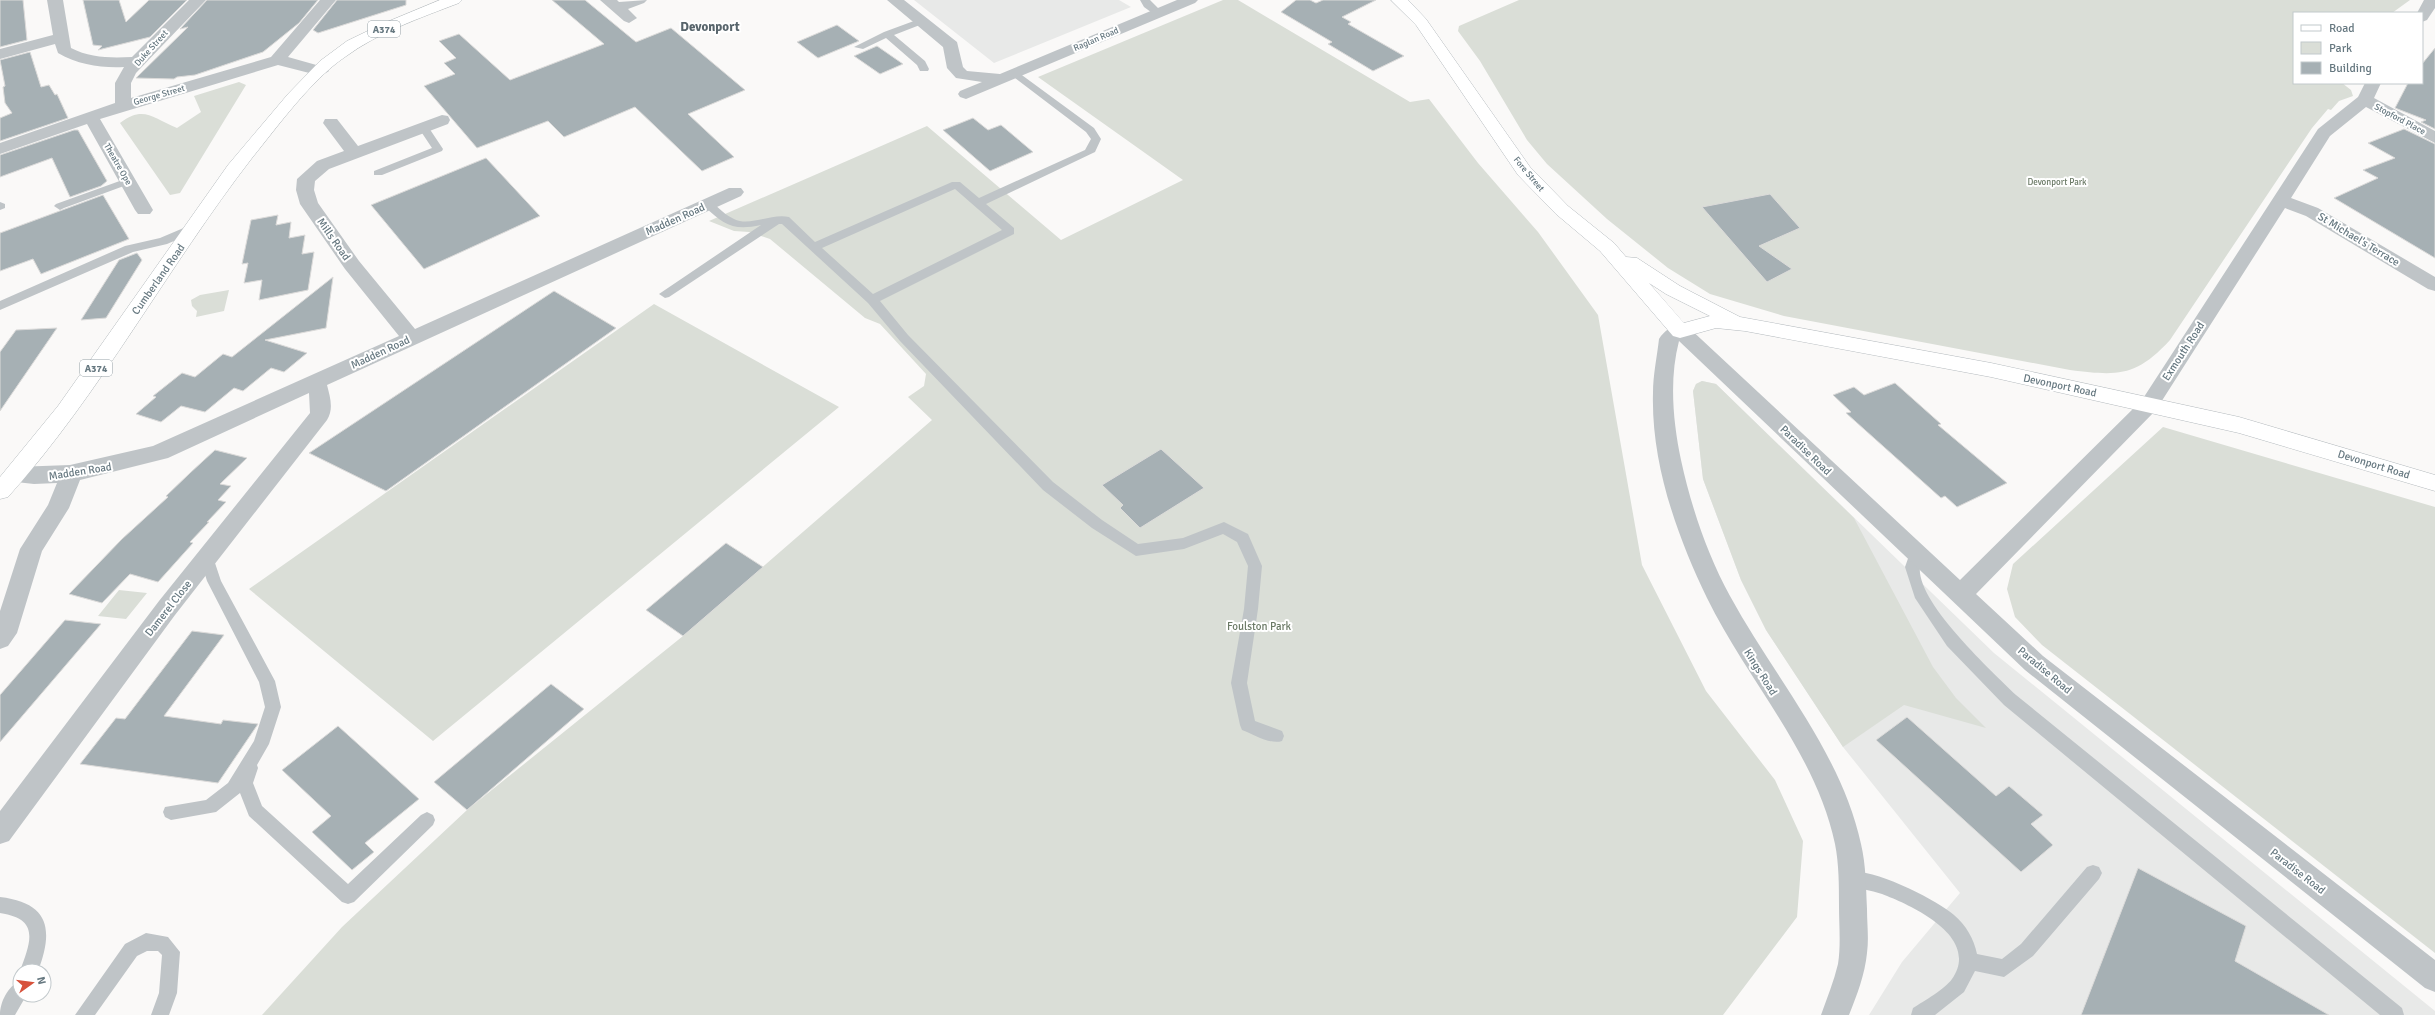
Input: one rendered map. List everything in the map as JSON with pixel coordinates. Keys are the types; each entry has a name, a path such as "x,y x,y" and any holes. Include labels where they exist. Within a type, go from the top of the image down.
{"street":[{"path":"55,0 64,50 75,57 107,63 138,62"},
{"name":"Duke Street","path":"124,105 122,94 124,80 138,62 198,0"},
{"path":"277,60 328,0"},
{"name":"A374","path":"321,71 338,55 376,33 405,19 454,0"},
{"path":"613,4 638,0"},
{"name":"Raglan Road","path":"895,0 951,45 955,68 962,75 1009,76"},
{"name":"Raglan Road","path":"966,94 1190,0"},
{"name":"Fore Street","path":"1399,0 1421,22 1524,171 1562,210 1607,247 1680,331"},
{"path":"2423,15 2432,0"},
{"path":"613,4 629,18"},
{"path":"2423,17 2435,20"},
{"path":"0,54 62,37"},
{"name":"George Street","path":"0,149 124,105 277,60 297,63 321,71"},
{"name":"Cumberland Road","path":"0,491 15,475 73,400 193,228 276,116 321,71"},
{"name":"Exmouth Road","path":"1961,594 2149,404 2324,133 2365,100 2373,84"},
{"name":"Stopford Place","path":"2365,100 2435,138"},
{"name":"Theatre Ope","path":"90,117 144,210"},
{"name":"Mills Road","path":"411,337 352,265 326,226 309,204 305,190 306,178 323,165 442,120"},
{"path":"331,123 355,153"},
{"name":"Madden Road","path":"15,475 39,477 72,473 115,465 160,452 316,382 411,337 735,192"},
{"name":"St Michael's Terrace","path":"2280,200 2312,212 2435,285"},
{"path":"1607,247 1673,290 1709,310 1745,324"},
{"name":"Devonport Road","path":"1680,331 1716,321 1745,324 1991,370 2239,425 2435,483"},
{"name":"Paradise Road","path":"1680,331 1916,554 2034,663 2435,978"},
{"name":"Kings Road","path":"1680,331 1669,340 1663,395 1666,431 1686,513 1697,546 1719,597 1750,654 1804,741 1830,791 1848,843 1853,879 1854,956 1835,1015"},
{"name":"Damerel Close","path":"0,832 207,558 320,415 321,400 316,382"},
{"path":"0,639 5,633 32,549 58,508 72,473"}],"lane":[{"path":"1145,0 1147,5 1158,13"},
{"path":"859,47 922,21"},
{"path":"888,34 921,63 924,69"},
{"path":"978,203 1090,152 1096,139 1090,130 1009,76"},
{"path":"378,174 438,149 423,127"},
{"path":"60,206 128,181"},
{"path":"814,247 956,184 1010,231 872,300"},
{"path":"708,204 723,220 736,225 748,225 768,219 785,220 872,300 904,338 1048,486 1097,524 1136,550 1184,543 1224,528 1243,538 1255,566 1251,609 1239,683 1248,725 1276,736"},
{"path":"665,294 778,220"},
{"path":"0,306 129,249 163,241 193,228"},
{"path":"1916,554 1912,567 1920,594 1952,642 2010,700 2186,846 2395,1015"},
{"path":"171,812 210,807 234,788 261,744 273,707 267,681 214,581 207,558"},
{"path":"253,756 245,783 255,811 348,896 427,820"},
{"path":"1970,961 2004,968 2027,950 2093,873"},
{"path":"1853,879 1882,886 1922,903 1953,926 1966,943 1970,961 1958,986 1920,1015"},
{"path":"0,905 22,909 34,920 39,938 31,963"},
{"path":"84,1015 131,950 146,942 162,943 171,952 168,993 160,1015"},
{"path":"4,1015 12,1002"}],"shaded area":[{"path":"914,0 1119,0 1131,7 994,63"},
{"path":"1702,381 1716,384 1994,653 2435,1011 2435,1015 1869,1015 1902,962 1960,893 1843,747 1766,630 1741,580 1703,479 1693,391 1696,384"}],"green space":[{"name":"Foulston Park","path":"1223,0 1238,0 1410,102 1429,99 1478,163 1538,232 1598,315 1642,565 1706,691 1775,780 1803,841 1797,917 1723,1015 262,1015 342,927 467,810 683,636 932,420 908,397 924,386 926,374 880,324 865,318 770,239 749,232 734,231 709,221 927,126 1061,240 1183,180 1038,77"},
{"name":"Devonport Park","path":"1519,0 2410,0 2393,12 2293,12 2293,84 2343,84 2351,90 2353,96 2339,101 2331,110 2328,109 2312,128 2170,340 2147,361 2125,371 2114,373 2070,370 1784,316 1710,294 1668,268 1607,219 1547,164 1527,140 1480,61 1458,31 1459,26"},
{"path":"239,82 246,85 180,193 170,195 120,123 128,118 142,114 154,117 177,128 201,112 194,96"},
{"path":"229,290 224,311 196,317 197,311 192,306 191,300 200,295"},
{"path":"654,304 839,407 433,741 249,589"},
{"path":"1702,381 1716,384 1854,518 1933,667 1956,698 1986,728 1904,705 1843,747 1766,630 1741,580 1703,479 1693,391 1696,384"},
{"path":"2163,427 2435,507 2435,953 2042,645 2015,617 2007,589 2013,564"},
{"path":"119,590 147,593 126,619 98,616"}],"building":[{"path":"0,0 23,0 27,40 0,47"},
{"path":"83,0 119,0 126,22 149,0 187,0 150,37 98,50 102,46 93,45"},
{"path":"207,0 318,0 299,23 263,52 195,75 177,77 174,79 136,78 188,27 180,29"},
{"path":"337,0 406,0 406,5 318,33 313,30"},
{"path":"552,0 585,0 636,42 671,28 745,90 688,114 734,157 702,171 635,107 564,137 548,121 477,148 424,86 455,74 444,63 456,58 439,41 459,34 510,80 604,44"},
{"path":"1296,0 1310,0 1316,3 1323,0 1376,0 1342,17 1351,22 1348,24 1404,56 1373,71 1328,44 1332,42 1281,12"},
{"path":"837,25 859,41 818,58 797,42"},
{"path":"877,46 903,64 880,74 854,56"},
{"path":"2435,48 2435,129 2421,122 2426,120 2395,108 2407,84 2423,84 2423,63"},
{"path":"30,52 41,87 49,85 55,95 57,94 68,118 0,141 0,118 12,113 5,103 3,87 5,86 0,60"},
{"path":"973,118 988,130 1001,125 1033,152 990,171 943,130"},
{"path":"2404,129 2435,144 2435,258 2334,198 2378,178 2363,170 2395,158 2368,143"},
{"path":"74,130 78,130 107,181 101,186 70,197 52,158 0,177 0,155"},
{"path":"486,158 540,216 424,269 371,205"},
{"path":"1770,194 1800,228 1759,246 1792,269 1767,282 1702,207"},
{"path":"103,195 129,239 41,274 33,259 0,271 0,233"},
{"path":"278,215 276,225 291,222 289,238 305,235 302,254 314,252 308,290 259,300 262,280 244,283 248,263 242,264 251,220"},
{"path":"137,253 142,260 106,318 81,320 119,260"},
{"path":"333,277 326,328 265,340 307,353 284,372 271,368 243,391 234,388 205,412 181,406 161,422 136,414 156,397 153,396 182,373 195,377 223,354 232,357"},
{"path":"554,291 616,328 386,491 309,453"},
{"path":"57,328 0,411 0,352 16,330"},
{"path":"1895,383 1941,424 1938,425 2007,483 1957,507 1945,496 1941,498 1846,413 1851,412 1833,395 1854,387 1864,395"},
{"path":"1161,449 1204,488 1140,528 1120,508 1123,505 1102,485"},
{"path":"215,450 247,458 220,484 231,486 218,500 226,502 190,542 193,543 158,582 130,574 102,603 69,594 122,539 168,497 166,496"},
{"path":"726,543 763,567 683,636 646,610"},
{"path":"65,620 101,624 0,742 0,695"},
{"path":"192,631 224,635 164,716 221,724 223,720 258,724 218,783 80,764 116,718 125,719"},
{"path":"551,684 584,709 467,810 434,782"},
{"path":"1907,717 1996,796 2009,786 2043,815 2031,824 2053,845 2021,872 1876,740"},
{"path":"338,726 419,799 365,843 374,852 352,870 312,832 331,816 282,770"},
{"path":"2138,868 2246,926 2235,961 2329,1015 2081,1015"}],"district":[{"name":"Devonport","path":"710,26"}]}
